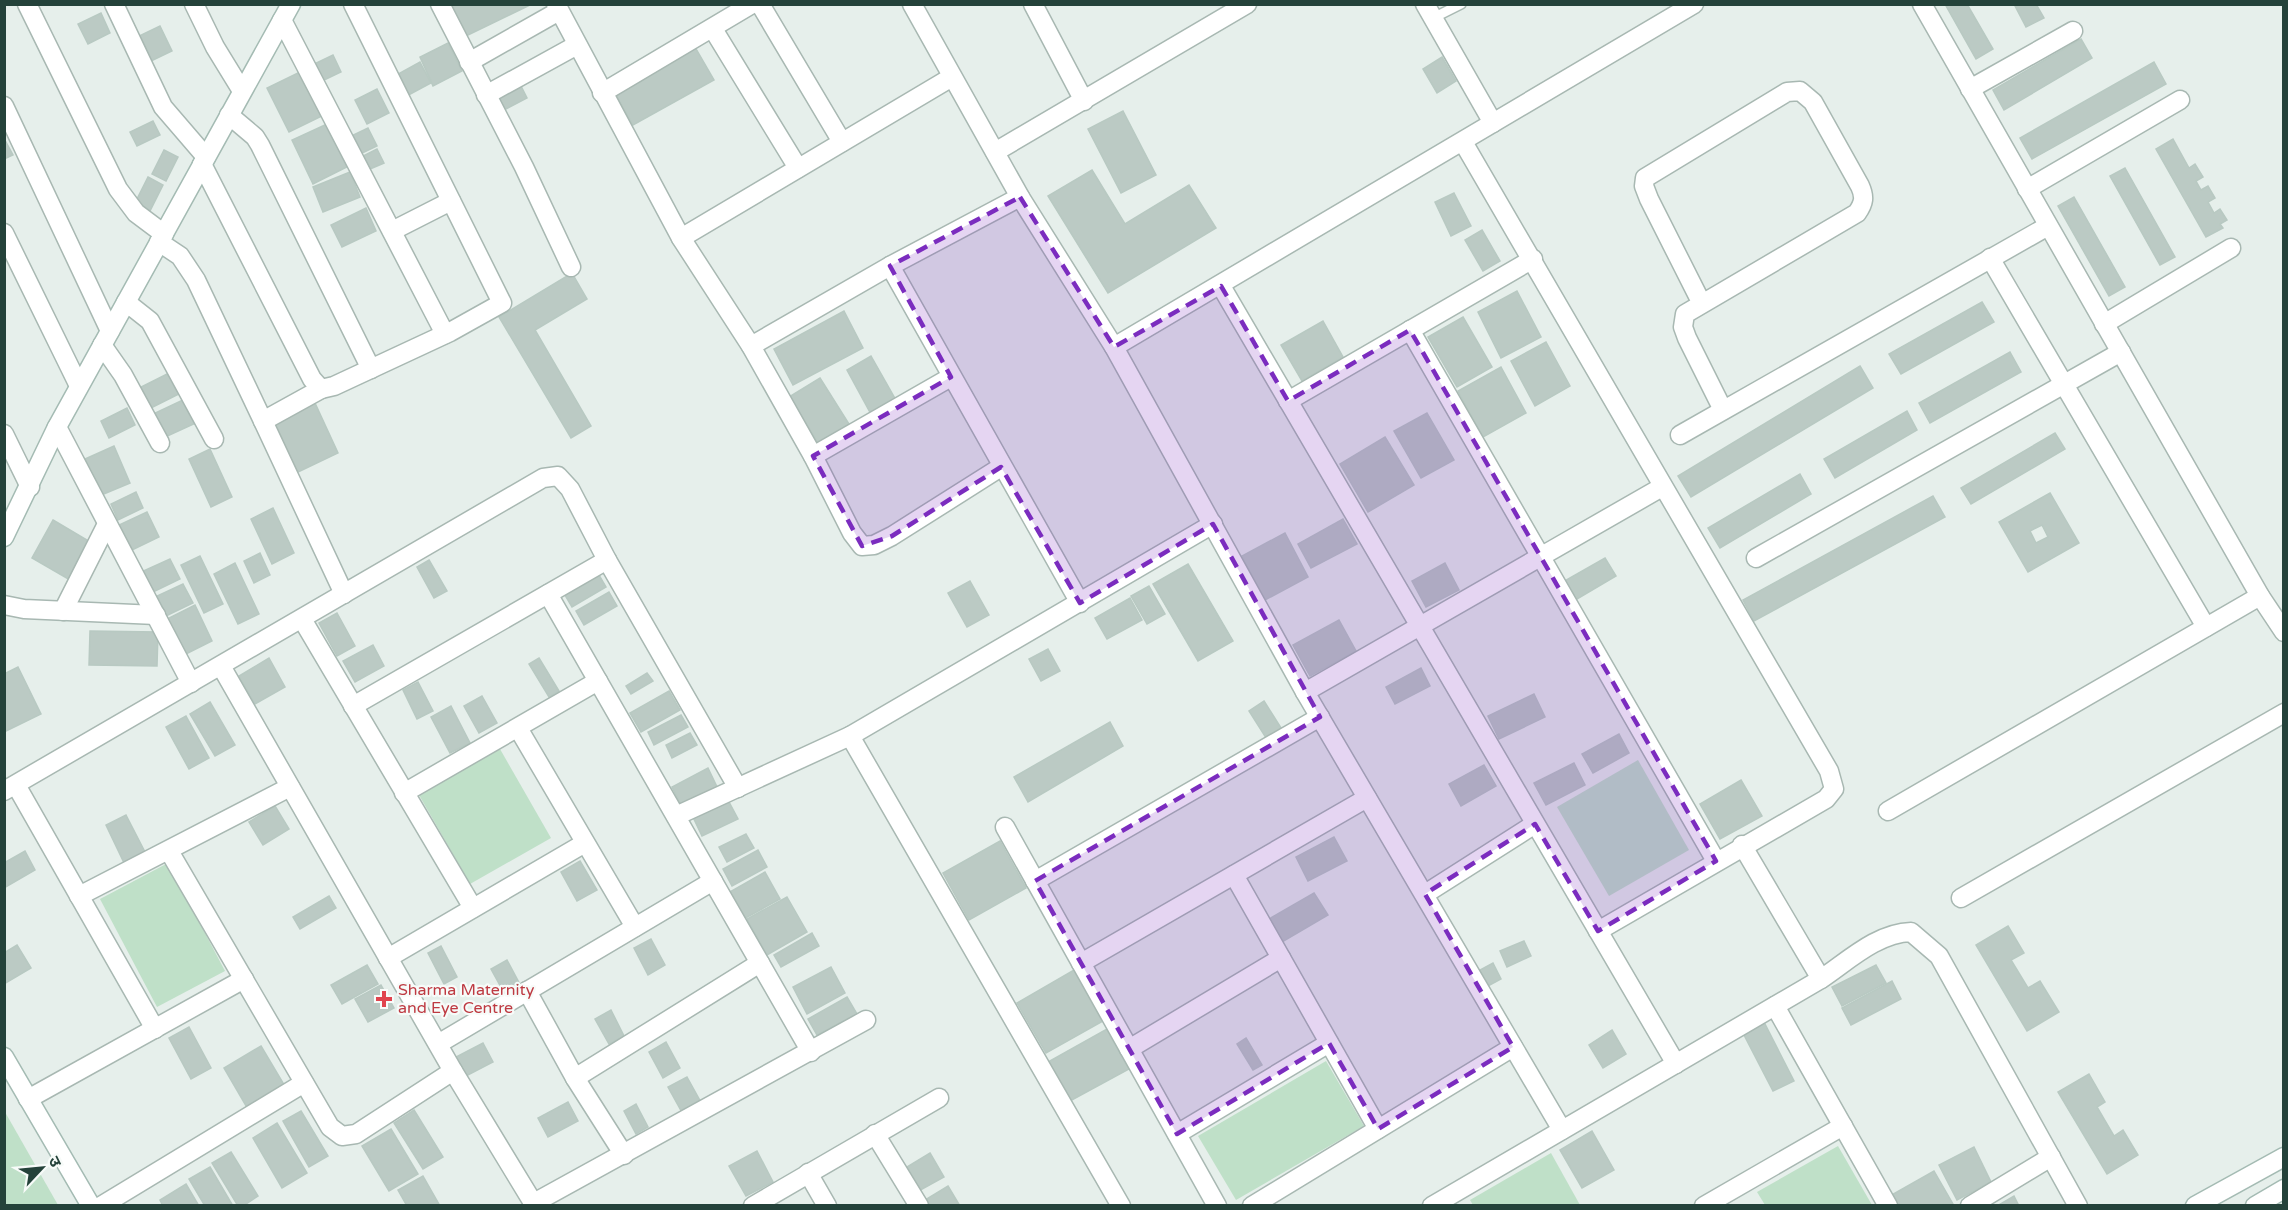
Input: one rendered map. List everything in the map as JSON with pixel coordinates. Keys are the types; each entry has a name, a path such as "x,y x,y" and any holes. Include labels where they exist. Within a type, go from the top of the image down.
{"street":[{"path":"27,4 118,189 136,213 180,256 195,280 344,594"},
{"path":"114,4 163,107 204,161 312,379 321,388"},
{"path":"194,4 215,47 242,92"},
{"path":"263,421 321,388 334,386 445,334 499,305 502,301 353,4"},
{"path":"440,4 571,267"},
{"path":"602,93 752,4"},
{"path":"760,4 842,142"},
{"path":"912,4 1020,198 1114,347 1305,692 1562,1130"},
{"path":"995,152 1247,4"},
{"path":"1114,347 1221,286 1694,4"},
{"path":"1923,4 2259,596 2283,632"},
{"path":"1038,6 1084,101"},
{"path":"469,62 557,8 681,238 751,346 813,456 852,533 862,546 874,545 892,536 1001,467"},
{"path":"4,537 57,427 230,115 285,10"},
{"path":"285,10 392,231 445,334"},
{"path":"1429,11 1493,123"},
{"path":"713,29 798,168"},
{"path":"1970,89 2073,31"},
{"path":"486,95 577,45"},
{"path":"681,238 952,77"},
{"path":"1701,302 1649,199 1644,186 1645,178 1787,92 1800,91 1813,102 1860,186 1864,196 1862,206 1857,213 1701,302 1685,314 1683,327 1723,410"},
{"path":"2027,189 2180,100"},
{"path":"4,106 123,375 160,443"},
{"path":"230,115 255,137 260,145 370,369"},
{"path":"1463,142 1533,258 1662,487 1829,771 1834,789 1826,799 1742,845 1598,931"},
{"path":"751,346 890,266 1020,198"},
{"path":"392,231 451,201"},
{"path":"1680,435 2048,226"},
{"path":"4,233 79,386"},
{"path":"2104,324 2231,248"},
{"path":"1288,401 1533,258"},
{"path":"1990,258 2206,627"},
{"path":"890,266 1001,467 1080,603"},
{"path":"1221,286 1676,1064"},
{"path":"126,302 150,321 214,438"},
{"path":"1410,330 1716,861"},
{"path":"1756,558 2121,352"},
{"path":"813,456 951,377"},
{"path":"57,427 191,683"},
{"path":"4,434 30,487"},
{"path":"154,1029 79,896 10,788 543,478 558,476 570,489 607,560 738,788"},
{"path":"1305,692 1662,487"},
{"path":"63,611 107,524"},
{"path":"676,816 850,736 1213,524"},
{"path":"354,706 607,560"},
{"path":"548,594 811,1052"},
{"path":"1888,811 2259,596"},
{"path":"4,605 24,609 156,615"},
{"path":"302,619 472,908"},
{"path":"221,666 453,1071 534,1204 866,1020"},
{"path":"404,793 598,681"},
{"path":"1961,898 2283,713"},
{"path":"1035,881 1320,717"},
{"path":"518,728 635,927"},
{"path":"850,736 1120,1206"},
{"path":"79,896 290,787"},
{"path":"1081,963 1367,798"},
{"path":"1425,894 1536,824"},
{"path":"1005,827 1217,1206"},
{"path":"388,958 585,843"},
{"path":"1742,845 1821,979"},
{"path":"169,851 330,1127 342,1136 356,1134 453,1071"},
{"path":"1234,875 1378,1129"},
{"path":"438,1044 713,881"},
{"path":"1438,1204 1821,979 1878,940 1897,932 1911,932 1939,956 2078,1206"},
{"path":"1129,1049 1281,958"},
{"path":"575,1078 760,963"},
{"path":"28,1099 244,979"},
{"path":"527,991 575,1078 624,1155"},
{"path":"1774,1006 1888,1206"},
{"path":"1177,1134 1329,1043"},
{"path":"1252,1206 1513,1047"},
{"path":"4,1057 91,1206"},
{"path":"101,1206 304,1083"},
{"path":"753,1206 939,1098"},
{"path":"1704,1206 1843,1126"},
{"path":"876,1134 919,1206"},
{"path":"1970,1206 2051,1157"},
{"path":"2195,1206 2283,1157"},
{"path":"808,1173 826,1206"},
{"path":"2255,1206 2283,1189"}],"lane":[{"path":"1429,11 1461,4"}],"highlighted area":[{"path":"1020,197 1114,347 1221,286 1288,401 1410,330 1716,861 1598,931 1535,824 1425,894 1513,1047 1378,1129 1329,1043 1177,1134 1035,881 1320,717 1213,524 1080,603 1001,467 892,536 862,546 813,456 951,377 890,266"}],"green space":[{"path":"500,749 551,838 470,884 419,795"},
{"path":"1638,760 1689,850 1609,896 1557,807"},
{"path":"168,863 225,971 157,1007 100,899"},
{"path":"1326,1061 1364,1126 1236,1200 1198,1136"},
{"path":"5,1112 58,1205 5,1205"},
{"path":"1838,1146 1872,1205 1765,1205 1757,1192"},
{"path":"1551,1153 1580,1205 1473,1205 1470,1200"}],"building":[{"path":"450,4 532,4 466,36"},
{"path":"1945,4 1967,4 1993,49 1976,59"},
{"path":"2014,4 2036,4 2044,18 2026,27"},
{"path":"101,13 110,33 88,44 78,24"},
{"path":"160,26 172,51 149,62 137,37"},
{"path":"2081,39 2092,58 2004,110 1993,90"},
{"path":"448,43 462,71 433,86 420,57"},
{"path":"695,47 714,80 633,125 614,92"},
{"path":"333,55 341,72 320,82 312,65"},
{"path":"1442,57 1456,81 1437,93 1423,69"},
{"path":"420,62 431,83 403,98 391,78"},
{"path":"2154,62 2166,84 2032,159 2020,138"},
{"path":"302,71 324,115 289,132 267,88"},
{"path":"520,84 527,98 502,111 495,97"},
{"path":"377,89 389,113 367,124 355,100"},
{"path":"1123,111 1156,175 1121,193 1088,129"},
{"path":"153,121 160,135 137,146 130,132"},
{"path":"327,124 347,167 313,184 292,140"},
{"path":"368,128 377,146 356,156 347,138"},
{"path":"2173,139 2189,168 2195,164 2203,177 2196,181 2201,190 2208,186 2215,198 2208,202 2214,213 2220,209 2227,220 2220,224 2223,228 2206,237 2156,149"},
{"path":"6,142 13,155 4,159 4,143"},
{"path":"377,149 384,163 363,172 357,159"},
{"path":"164,150 178,157 166,181 152,174"},
{"path":"2125,168 2175,257 2160,265 2110,176"},
{"path":"1092,170 1125,224 1189,185 1216,228 1108,293 1048,196"},
{"path":"350,172 360,197 323,212 313,187"},
{"path":"148,177 163,185 149,213 134,205"},
{"path":"1454,193 1471,226 1451,236 1435,202"},
{"path":"2074,197 2125,287 2109,296 2058,206"},
{"path":"366,208 376,231 342,247 331,225"},
{"path":"1482,230 1500,261 1483,271 1465,240"},
{"path":"572,273 587,299 535,330 591,426 571,438 499,317"},
{"path":"1517,291 1541,337 1501,358 1478,312"},
{"path":"1982,302 1994,322 1901,374 1889,354"},
{"path":"844,311 863,348 793,385 774,349"},
{"path":"1463,317 1492,367 1457,387 1428,337"},
{"path":"1323,321 1343,357 1302,381 1281,345"},
{"path":"1546,342 1570,386 1535,406 1511,361"},
{"path":"2010,352 2021,372 1930,423 1919,403"},
{"path":"871,356 897,402 872,416 847,370"},
{"path":"1860,366 1873,388 1691,497 1678,476"},
{"path":"1501,367 1526,413 1483,437 1458,391"},
{"path":"169,373 179,394 147,410 137,389"},
{"path":"820,378 849,424 818,443 789,397"},
{"path":"185,399 196,423 163,438 153,414"},
{"path":"315,403 338,453 296,473 272,424"},
{"path":"127,408 135,425 109,438 101,421"},
{"path":"1907,411 1917,430 1835,478 1824,459"},
{"path":"1427,413 1454,460 1421,478 1394,431"},
{"path":"2055,433 2065,449 1971,504 1961,488"},
{"path":"1385,437 1414,485 1368,512 1340,464"},
{"path":"114,446 130,483 99,496 83,460"},
{"path":"210,449 232,497 211,507 189,459"},
{"path":"1800,474 1811,494 1720,548 1708,528"},
{"path":"136,492 143,508 118,520 111,504"},
{"path":"2050,493 2079,543 2028,572 1999,522","holes":["2042,525 2048,537 2036,543 2030,531"]},
{"path":"1933,496 1945,517 1754,621 1743,600"},
{"path":"273,508 294,553 272,564 251,519"},
{"path":"147,512 159,537 132,550 119,525"},
{"path":"1343,519 1357,544 1311,568 1298,544"},
{"path":"53,520 92,543 70,580 32,558"},
{"path":"1285,533 1308,577 1265,600 1242,556"},
{"path":"260,553 270,575 254,583 244,561"},
{"path":"200,556 223,604 204,613 181,565"},
{"path":"1605,558 1616,576 1572,602 1561,583"},
{"path":"170,559 180,579 151,593 141,572"},
{"path":"429,560 447,591 434,598 417,567"},
{"path":"235,563 259,614 238,624 214,574"},
{"path":"1445,563 1459,590 1426,607 1412,581"},
{"path":"1188,564 1233,641 1198,661 1153,584"},
{"path":"596,570 606,587 572,607 562,590"},
{"path":"970,581 989,615 967,627 948,593"},
{"path":"183,584 193,603 166,616 157,596"},
{"path":"1149,586 1165,614 1147,624 1131,596"},
{"path":"609,592 617,606 584,625 576,611"},
{"path":"1130,598 1142,620 1107,639 1095,618"},
{"path":"195,605 212,641 184,655 167,619"},
{"path":"337,613 355,646 337,656 319,623"},
{"path":"1339,620 1356,651 1310,676 1293,645"},
{"path":"90,631 158,632 157,666 89,665"},
{"path":"373,645 384,666 355,682 343,661"},
{"path":"1048,649 1060,671 1041,681 1029,659"},
{"path":"269,658 285,687 255,704 239,676"},
{"path":"539,658 559,691 549,697 529,664"},
{"path":"18,667 41,714 4,732 4,674"},
{"path":"1421,668 1430,686 1395,704 1386,687"},
{"path":"647,673 653,681 631,694 626,686"},
{"path":"418,682 433,711 417,719 403,690"},
{"path":"669,691 680,710 641,732 630,713"},
{"path":"1534,694 1545,717 1499,739 1488,716"},
{"path":"482,696 497,723 479,733 464,706"},
{"path":"1264,701 1283,731 1268,741 1249,711"},
{"path":"210,702 235,745 215,756 190,714"},
{"path":"451,706 470,743 450,753 431,717"},
{"path":"681,715 688,727 654,745 648,732"},
{"path":"186,716 209,758 189,769 166,727"},
{"path":"1110,722 1123,746 1028,802 1014,777"},
{"path":"690,733 697,745 672,758 666,745"},
{"path":"1619,734 1629,753 1593,773 1582,754"},
{"path":"1574,763 1585,785 1546,805 1534,783"},
{"path":"1484,765 1496,786 1461,806 1449,784"},
{"path":"708,768 718,789 682,807 672,787"},
{"path":"1741,780 1762,816 1720,839 1700,804"},
{"path":"728,800 738,819 702,836 693,817"},
{"path":"275,806 289,829 263,845 249,822"},
{"path":"126,815 147,856 126,867 106,825"},
{"path":"746,834 754,848 727,862 719,847"},
{"path":"1334,837 1347,861 1308,881 1296,857"},
{"path":"1000,841 1026,888 969,920 943,873"},
{"path":"758,850 767,867 732,886 723,869"},
{"path":"25,851 35,870 4,888 4,863"},
{"path":"580,861 597,890 577,901 561,872"},
{"path":"765,872 780,899 742,920 728,893"},
{"path":"1314,893 1328,915 1282,942 1269,919"},
{"path":"329,896 336,908 300,929 293,917"},
{"path":"787,897 807,932 767,955 747,919"},
{"path":"2008,926 2024,953 2011,960 2028,988 2040,981 2059,1012 2027,1031 1976,945"},
{"path":"812,933 819,946 781,967 774,955"},
{"path":"651,939 665,965 648,975 634,948"},
{"path":"1524,941 1531,956 1507,967 1500,951"},
{"path":"17,945 31,968 4,984 4,953"},
{"path":"441,946 457,977 444,984 428,953"},
{"path":"507,960 524,992 508,1000 491,969"},
{"path":"1493,963 1501,979 1488,986 1480,970"},
{"path":"367,965 378,984 342,1004 331,985"},
{"path":"1876,965 1886,983 1842,1006 1832,987"},
{"path":"831,967 845,993 807,1014 793,987"},
{"path":"1074,970 1103,1021 1046,1053 1017,1003"},
{"path":"1892,981 1901,999 1851,1025 1842,1008"},
{"path":"381,985 394,1008 368,1022 355,999"},
{"path":"847,997 857,1014 817,1035 808,1019"},
{"path":"611,1010 624,1036 609,1044 595,1019"},
{"path":"1764,1022 1794,1081 1773,1091 1743,1033"},
{"path":"189,1027 211,1068 191,1079 169,1038"},
{"path":"1107,1029 1129,1069 1070,1101 1048,1062"},
{"path":"1612,1030 1626,1054 1603,1068 1589,1045"},
{"path":"1246,1038 1262,1065 1253,1070 1237,1044"},
{"path":"666,1042 680,1068 663,1078 649,1052"},
{"path":"483,1043 493,1062 466,1076 456,1057"},
{"path":"261,1046 286,1088 249,1111 224,1068"},
{"path":"2089,1074 2105,1102 2097,1107 2114,1136 2123,1130 2138,1155 2107,1174 2058,1092"},
{"path":"687,1077 703,1106 684,1116 668,1087"},
{"path":"568,1102 578,1121 548,1137 538,1118"},
{"path":"636,1104 648,1127 636,1134 624,1111"},
{"path":"414,1110 443,1157 423,1169 394,1123"},
{"path":"301,1111 328,1156 309,1167 283,1121"},
{"path":"277,1123 307,1173 282,1188 253,1138"},
{"path":"391,1129 418,1174 389,1191 362,1146"},
{"path":"1592,1131 1614,1170 1582,1188 1560,1150"},
{"path":"1974,1147 1991,1182 1957,1200 1939,1165"},
{"path":"757,1151 773,1182 746,1196 729,1166"},
{"path":"231,1152 258,1196 243,1206 238,1206 212,1163"},
{"path":"930,1153 944,1177 915,1193 902,1170"},
{"path":"210,1167 233,1206 205,1206 189,1179"},
{"path":"1934,1171 1953,1204 1893,1206 1888,1197"},
{"path":"423,1176 440,1206 407,1206 398,1190"},
{"path":"186,1184 199,1206 163,1206 160,1200"},
{"path":"948,1186 960,1206 921,1206 920,1203"},
{"path":"2014,1196 2019,1206 1997,1206"}],"place":[{"name":"Sharma Maternity and Eye Centre","path":"384,999"}]}
